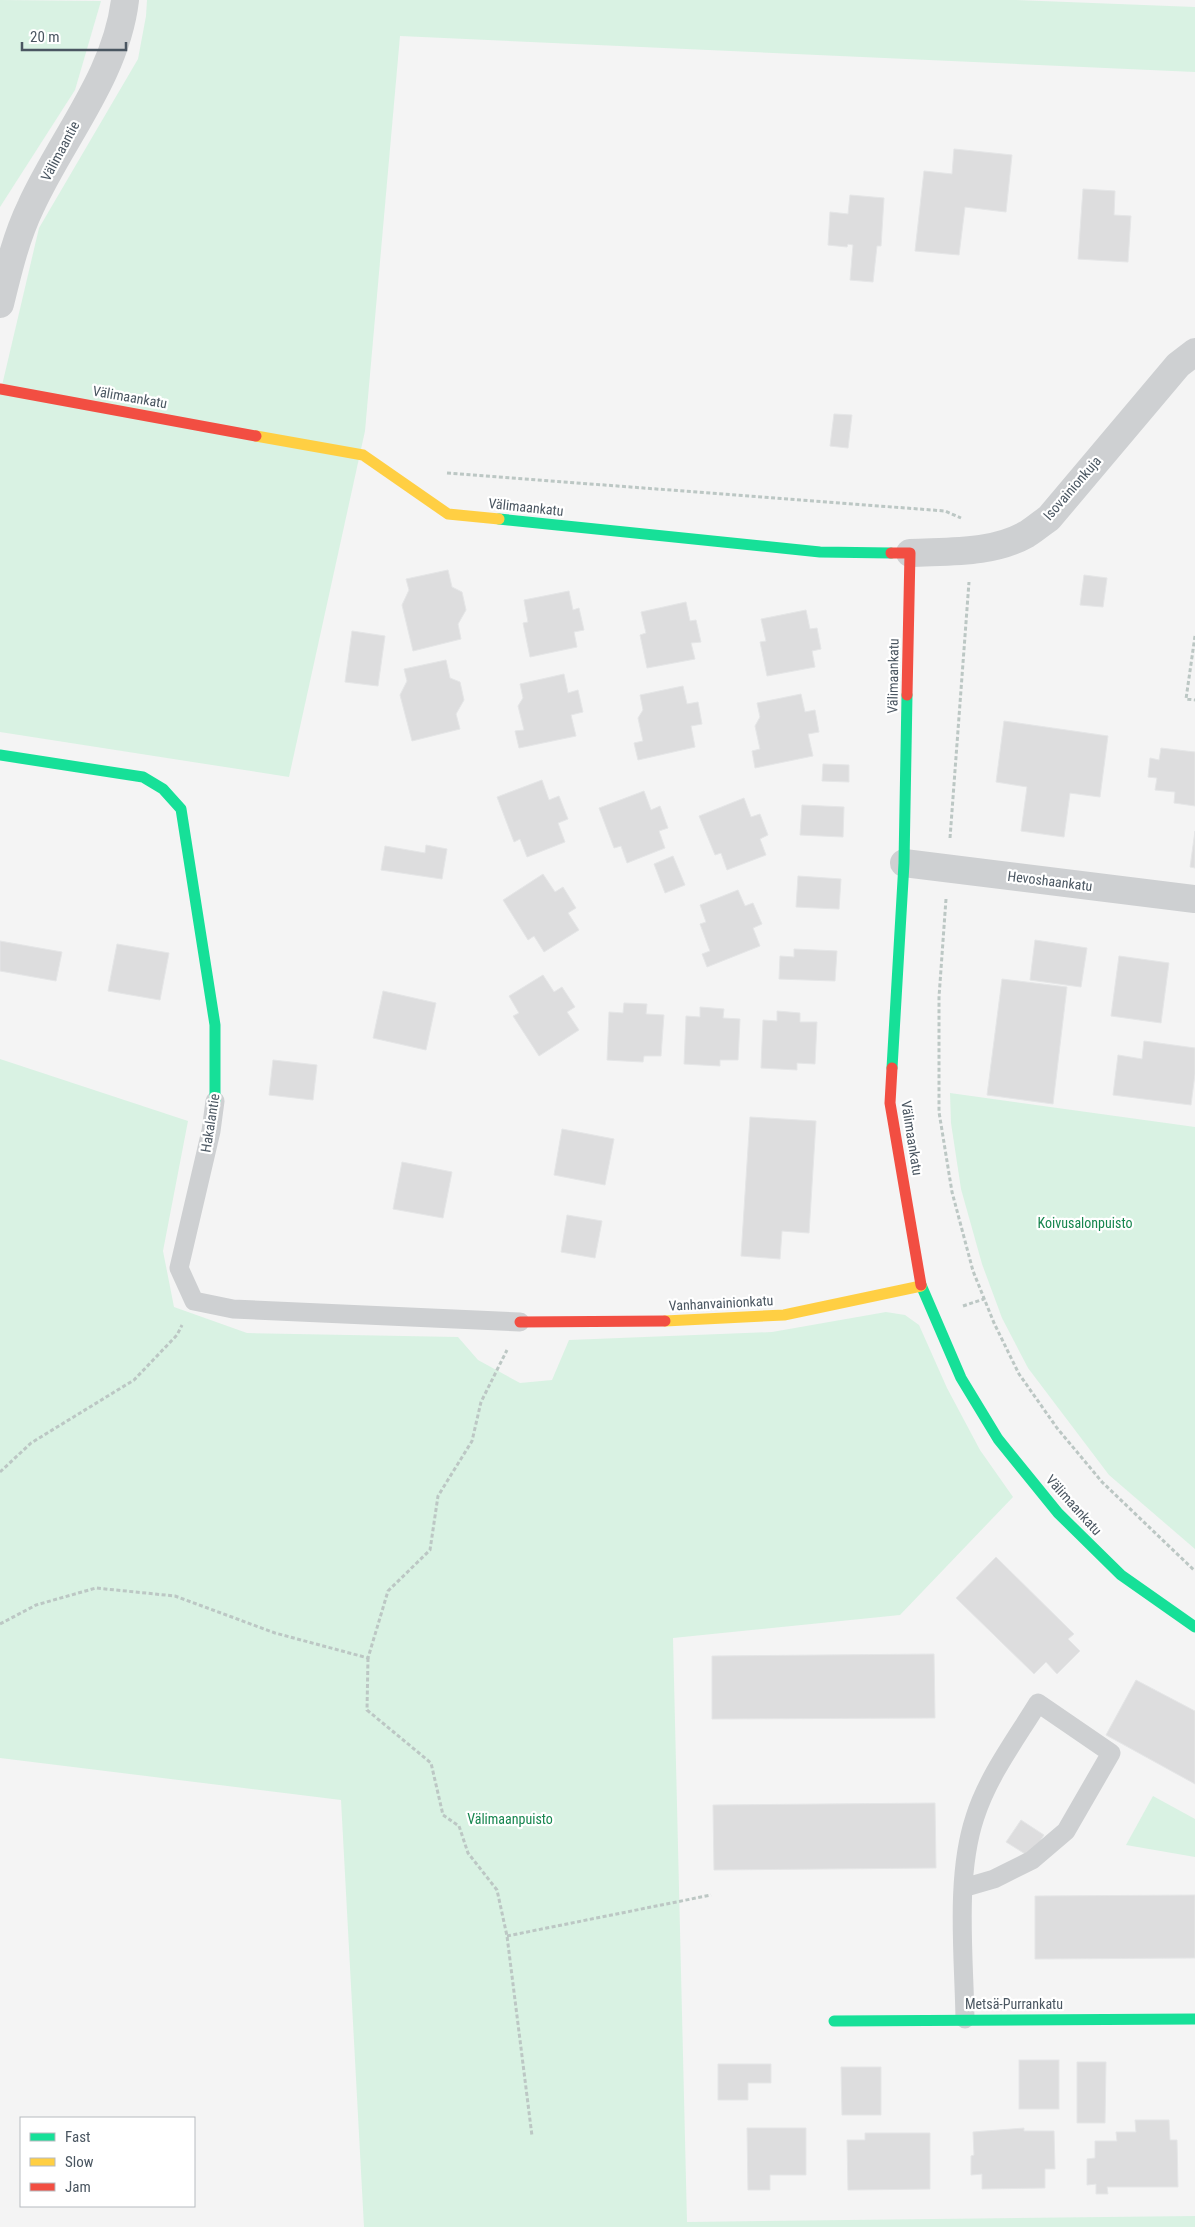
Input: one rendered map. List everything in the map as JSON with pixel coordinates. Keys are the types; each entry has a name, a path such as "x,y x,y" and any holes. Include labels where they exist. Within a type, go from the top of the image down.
{"street":[{"name":"Välimaantie","path":"0,304 8,269 30,206 112,55 122,20 125,0"},
{"name":"Isovainionkuja","path":"910,553 971,550 1005,544 1027,534 1049,518 1178,365 1195,352"},
{"name":"Välimaankatu","path":"0,388 363,455 448,514 820,552 910,553 904,863 890,1103 921,1286 962,1378 998,1439 1058,1513 1120,1575 1195,1627"},
{"name":"Hakalantie","path":"0,755 143,777 163,788 182,809 214,1025 215,1101"},
{"name":"Hevoshaankatu","path":"904,863 1195,899"},
{"name":"Vanhanvainionkatu","path":"520,1322 641,1322 784,1315 921,1286"},
{"name":"Metsä-Purrankatu","path":"834,2022 965,2019 1195,2019"}],"lane":[{"name":"Hakalantie","path":"194,1301 179,1268 215,1101"},
{"path":"194,1301 233,1310 520,1322"},
{"path":"963,1888 994,1879 1032,1860 1066,1831 1111,1753 1038,1703 982,1799 966,1850 963,1888 965,2019"}],"path":[{"path":"442,472 945,511 971,522 971,550 939,997 939,1112 952,1192 973,1271 994,1323 1019,1374 1057,1428 1102,1482 1157,1533 1193,1570 1195,1565"},
{"path":"1195,636 1186,698 1195,700"},
{"path":"0,1472 31,1443 134,1380 177,1335 194,1301"},
{"path":"520,1322 481,1402 472,1440 438,1496 430,1550 388,1591 368,1658 367,1710 431,1763 443,1814 459,1826 468,1853 497,1890 507,1936 532,2136"},
{"path":"0,1624 36,1605 96,1588 175,1596 275,1633 368,1658"},
{"path":"507,1936 711,1895"}],"green space":[{"path":"0,0 101,1 75,90 0,207"},
{"path":"147,0 1015,0 1195,7 1195,72 400,36 365,431 289,777 0,732 0,394 39,228 138,59"},
{"name":"Välimaanpuisto","path":"0,1059 188,1121 163,1251 174,1307 247,1333 458,1337 478,1360 520,1383 552,1380 569,1340 772,1332 886,1312 905,1315 919,1325 947,1388 980,1450 1013,1497 900,1615 673,1638 687,2222 1195,2216 1195,2227 364,2227 341,1800 0,1758"},
{"name":"Koivusalonpuisto","path":"950,1093 1195,1127 1195,1549 1109,1475 1028,1368 1002,1318 982,1264 961,1189 951,1123"},
{"path":"1153,1796 1195,1819 1195,1857 1126,1845"}],"building":[{"path":"954,149 1012,155 1006,212 965,207 959,255 915,251 924,171 952,174"},
{"path":"1083,189 1115,191 1114,215 1131,216 1128,262 1078,259"},
{"path":"850,195 884,198 881,246 877,246 873,282 850,280 853,245 848,244 847,247 828,245 830,212 848,214"},
{"path":"834,414 852,415 848,448 830,446"},
{"path":"448,570 452,587 462,592 466,610 458,624 461,639 413,651 402,605 409,590 406,579"},
{"path":"1084,575 1107,578 1103,607 1080,605"},
{"path":"569,591 573,610 579,608 584,630 574,632 577,647 530,657 523,623 528,622 524,600"},
{"path":"686,602 690,621 696,620 701,642 691,643 695,659 647,668 640,635 646,633 641,612"},
{"path":"806,610 810,629 817,628 821,649 812,651 815,667 767,676 760,642 766,641 761,619"},
{"path":"352,631 385,636 378,686 345,682"},
{"path":"446,660 450,678 460,682 464,700 456,714 460,729 412,741 400,695 407,681 404,669"},
{"path":"564,674 568,693 578,690 583,712 571,715 576,736 519,748 515,731 524,730 518,706 523,698 520,684"},
{"path":"683,686 687,704 698,702 702,724 691,726 695,747 638,760 634,743 643,741 638,718 643,710 640,695"},
{"path":"801,694 805,712 815,710 819,732 808,734 813,756 755,768 752,751 760,749 755,726 760,717 757,703"},
{"path":"1004,721 1108,736 1100,797 1070,793 1064,837 1021,831 1027,787 996,782"},
{"path":"1161,748 1195,752 1195,806 1174,803 1175,792 1155,790 1157,778 1148,777 1150,758 1159,760"},
{"path":"823,764 849,765 849,782 822,781"},
{"path":"542,780 549,800 559,796 568,819 558,823 565,842 527,857 520,839 514,842 497,797"},
{"path":"644,791 651,810 660,806 668,828 659,831 665,848 627,863 621,846 614,848 599,808"},
{"path":"744,798 751,817 760,814 768,835 760,839 766,855 727,870 721,853 715,855 699,816"},
{"path":"802,805 844,807 843,837 800,835"},
{"path":"1195,831 1195,868 1190,867"},
{"path":"426,845 447,849 442,879 381,870 385,846 425,853"},
{"path":"673,856 685,885 665,893 654,864"},
{"path":"543,874 555,892 563,887 576,908 568,913 579,930 544,952 534,936 528,940 503,900"},
{"path":"798,876 841,879 839,909 796,907"},
{"path":"738,890 745,906 753,903 762,924 753,928 760,946 707,967 702,954 710,951 700,924 706,922 700,905"},
{"path":"1035,940 1087,948 1081,987 1030,980"},
{"path":"0,941 62,952 56,981 0,971"},
{"path":"117,944 169,953 160,1000 108,991"},
{"path":"794,949 837,951 835,981 779,979 780,956 794,957"},
{"path":"1119,956 1169,963 1161,1023 1111,1016"},
{"path":"543,975 554,992 562,987 575,1007 567,1012 579,1030 539,1056 513,1016 519,1013 509,996"},
{"path":"1002,979 1067,987 1053,1104 987,1095"},
{"path":"383,991 436,1003 426,1050 373,1038"},
{"path":"624,1003 647,1004 646,1014 664,1015 661,1056 644,1056 643,1062 607,1060 609,1012 623,1013"},
{"path":"700,1007 724,1009 723,1018 740,1019 738,1060 720,1060 720,1066 684,1064 686,1016 700,1017"},
{"path":"777,1011 800,1013 800,1022 817,1022 815,1064 797,1063 797,1070 761,1068 763,1020 777,1021"},
{"path":"1144,1041 1195,1048 1195,1074 1191,1105 1113,1095 1118,1055 1142,1059"},
{"path":"273,1060 317,1065 313,1100 269,1095"},
{"path":"750,1117 816,1121 809,1233 782,1231 780,1259 741,1256"},
{"path":"562,1129 614,1139 605,1185 554,1175"},
{"path":"402,1162 452,1172 443,1218 393,1209"},
{"path":"567,1215 602,1221 595,1258 561,1252"},
{"path":"996,1557 1074,1634 1068,1639 1080,1651 1057,1674 1046,1662 1034,1674 956,1598"},
{"path":"934,1654 935,1718 712,1719 712,1656"},
{"path":"1136,1680 1195,1711 1195,1784 1106,1735"},
{"path":"935,1803 936,1868 714,1870 713,1805"},
{"path":"1021,1820 1044,1835 1030,1857 1006,1842"},
{"path":"1195,1895 1195,1958 1035,1959 1035,1896"},
{"path":"1019,2060 1059,2060 1059,2109 1019,2109"},
{"path":"1077,2062 1106,2062 1105,2123 1077,2123"},
{"path":"718,2064 771,2064 771,2083 748,2083 748,2100 718,2100"},
{"path":"841,2067 881,2067 881,2115 842,2115"},
{"path":"1135,2120 1169,2120 1170,2140 1177,2140 1178,2187 1107,2187 1108,2194 1096,2194 1096,2184 1087,2185 1087,2159 1095,2158 1095,2141 1117,2141 1116,2132 1136,2132"},
{"path":"747,2128 806,2128 806,2175 770,2175 770,2190 748,2190"},
{"path":"1024,2128 1024,2131 1054,2131 1055,2169 1045,2169 1045,2188 982,2189 982,2174 971,2175 971,2156 974,2155 973,2132"},
{"path":"865,2133 930,2133 930,2189 848,2190 847,2140 865,2140"}],"traffic: fast":[{"path":"499,519 820,552 891,553"},
{"path":"892,1068 904,863 907,695"},
{"path":"0,755 143,777 163,789 181,809 215,1025 215,1101"},
{"path":"921,1285 961,1378 998,1439 1058,1513 1121,1575 1195,1627"},
{"path":"834,2021 1195,2019"}],"traffic: slow":[{"path":"256,436 363,455 448,514 499,519"},
{"path":"665,1321 784,1315 921,1286"}],"traffic: jam":[{"path":"0,389 256,436"},
{"path":"891,553 910,553 907,695"},
{"path":"892,1068 890,1103 921,1285"},
{"path":"520,1322 665,1321"}]}
